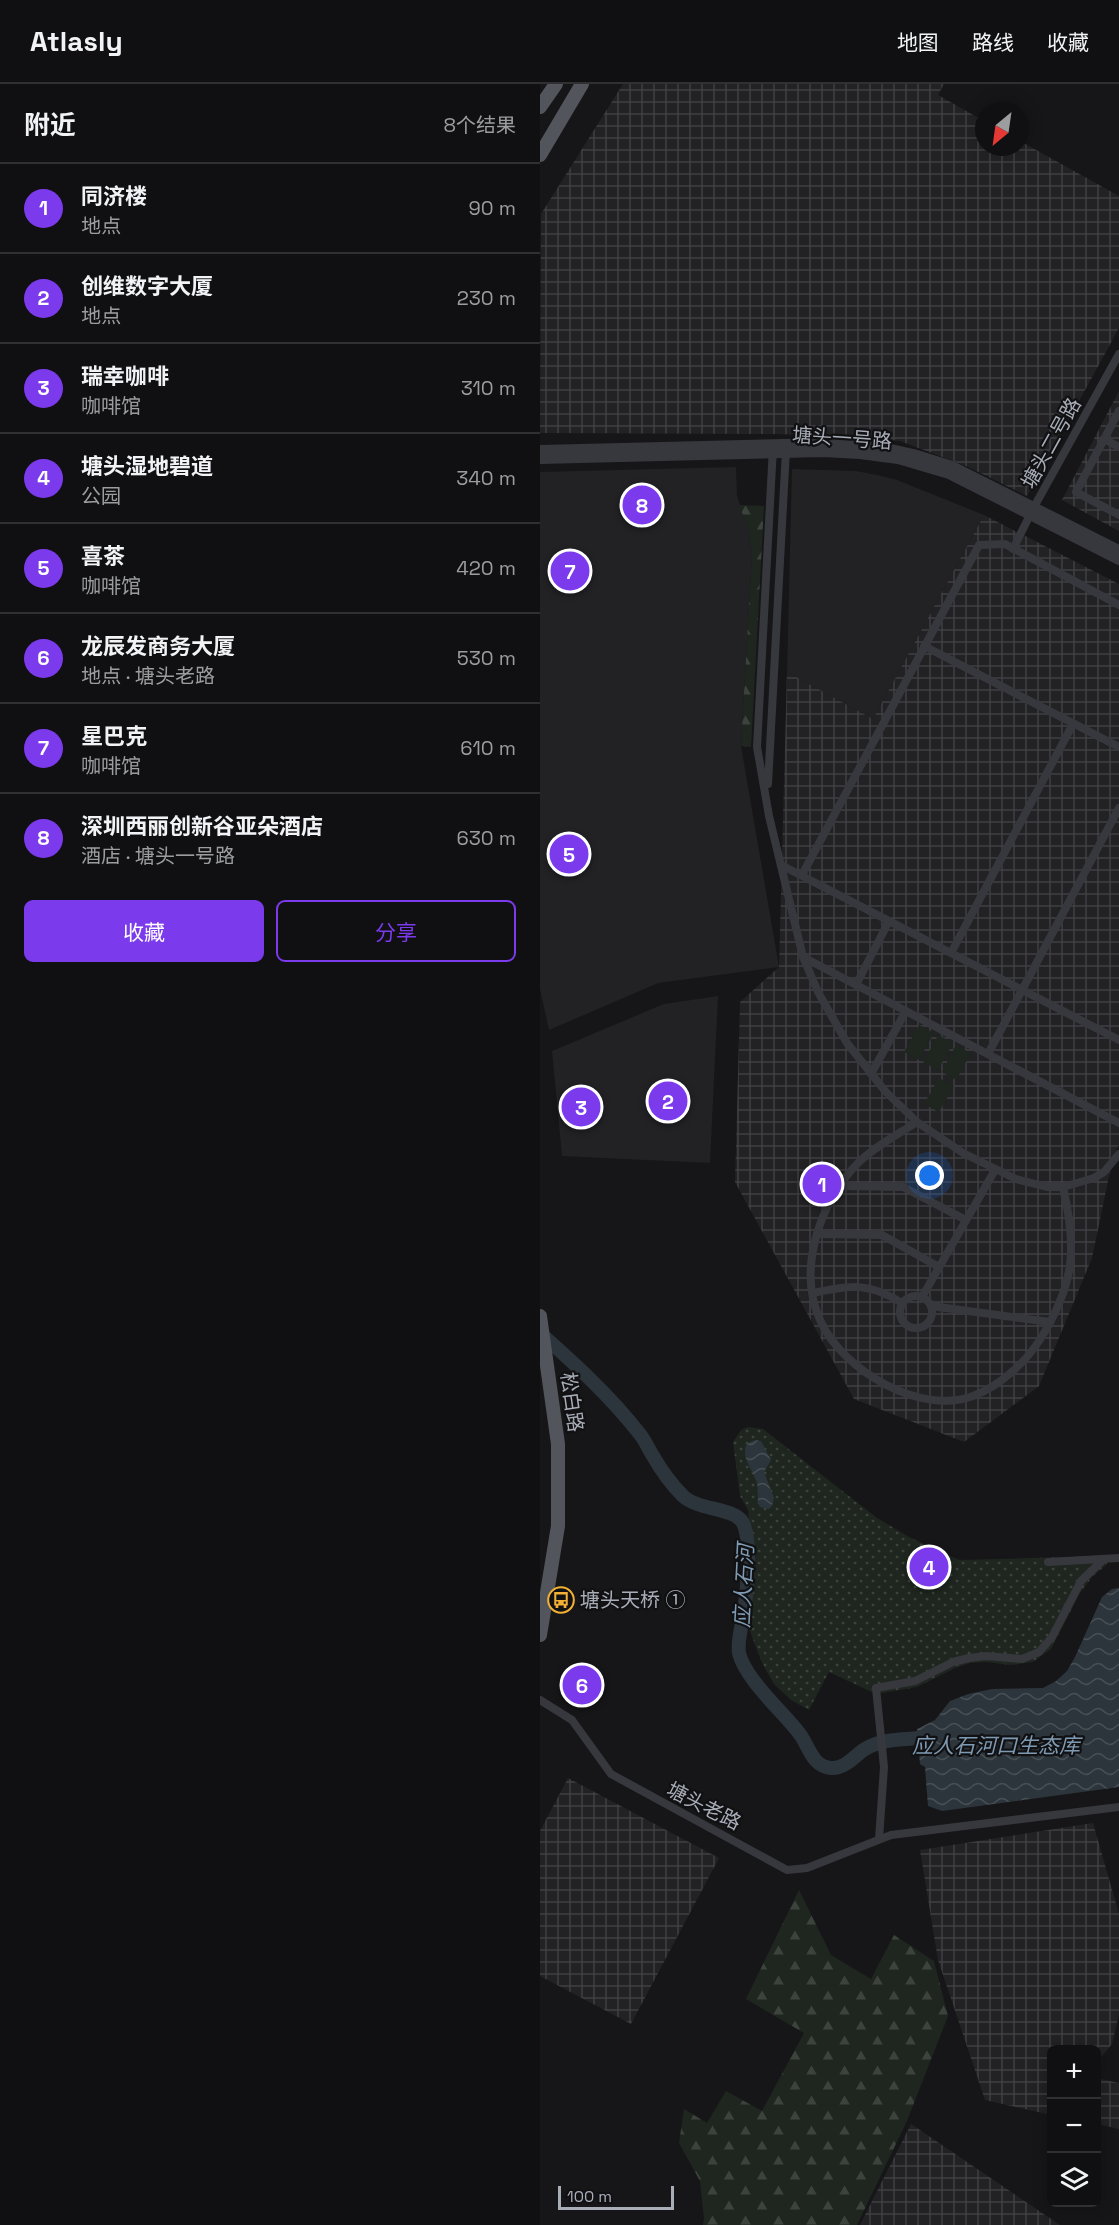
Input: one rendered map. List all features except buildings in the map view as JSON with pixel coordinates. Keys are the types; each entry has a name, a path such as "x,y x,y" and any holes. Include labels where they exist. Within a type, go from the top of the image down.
{"main road":[{"path":"540,107 556,84"},
{"path":"540,155 582,84"},
{"path":"540,162 550,138"},
{"name":"松白路","path":"540,1316 558,1444 558,1526 540,1635"}],"street":[{"name":"塘头二号路","path":"1013,549 1119,354"},
{"path":"1119,411 1076,492 1119,515"},
{"path":"1104,439 1119,447"},
{"name":"塘头一号路","path":"540,450 786,448 853,444 917,455 952,466 1119,560"},
{"name":"塘头一号路","path":"540,459 773,448"},
{"path":"773,448 757,747 803,957 832,1018 871,1074 917,1122 947,1144 995,1170 1032,1184 1063,1187 1094,1179 1104,1172 1119,1154"},
{"path":"767,800 786,448"},
{"name":"塘头一号路","path":"1032,511 1119,550"},
{"path":"802,875 979,545 1005,544 1119,605"},
{"path":"924,646 1119,747"},
{"path":"951,953 1073,724"},
{"path":"988,1054 1119,808"},
{"path":"782,865 1119,1040"},
{"path":"856,985 889,921"},
{"path":"803,957 1119,1123"},
{"path":"871,1074 906,1011"},
{"path":"917,1122 865,1156 840,1186 817,1234 811,1266 817,1312 827,1333 852,1361 884,1384 917,1397 946,1401 971,1397 994,1384 1029,1354 1050,1322 1068,1280 1072,1254 1072,1228 1063,1187"},
{"path":"922,1297 995,1170"},
{"path":"840,1186 903,1187 966,1221"},
{"path":"817,1234 882,1235 939,1267"},
{"path":"813,1293 857,1286 879,1290 902,1304"},
{"path":"931,1306 932,1314 929,1321 919,1328 906,1325 901,1319 899,1311 902,1304 910,1297 922,1297 931,1306 1050,1322"},
{"path":"1048,1562 1119,1558"},
{"path":"879,1839 884,1767 876,1688 915,1681 953,1662 969,1658 986,1656 1022,1659 1040,1652 1052,1637 1081,1581 1104,1559"},
{"name":"塘头老路","path":"540,1700 572,1720 611,1774 787,1870 807,1868 891,1835 1119,1807"}],"shaded area":[{"path":"623,84 944,84 938,95 975,116 975,156 1029,156 1029,146 1119,196 1119,328 1027,496 966,466 900,441 852,436 772,434 540,433 541,214"},
{"path":"1119,391 1119,531 1062,500"},
{"path":"736,467 737,496 748,528 752,554 741,746 779,967 658,983 549,1030 540,989 540,472"},
{"path":"792,469 856,471 877,475 897,480 984,515 873,719 787,672"},
{"path":"984,515 1119,584 1119,1145 1113,1157 1092,1258 1039,1386 964,1442 854,1399 735,1182 740,1002 779,967 787,672 873,719"},
{"path":"718,996 710,1163 562,1156 552,1051 664,1004"},
{"path":"568,1778 719,1858 631,2024 540,1976 540,1831"},
{"path":"1093,1823 1119,1914 1119,2014 1112,2044 1101,2057 1101,2045 1047,2045 1047,2114 985,2100 938,1960 920,1850"},
{"path":"1101,2079 1119,2083 1119,2129 1101,2125"},
{"path":"911,2124 1060,2225 860,2225"}],"green space":[{"path":"739,505 764,506 751,747 741,746 752,554 748,528"},
{"path":"919,1025 934,1033 919,1060 904,1052"},
{"path":"938,1035 953,1043 938,1070 923,1062"},
{"path":"956,1045 971,1053 956,1080 942,1072"},
{"path":"939,1078 954,1086 939,1112 924,1104"},
{"path":"748,1427 763,1429 877,1518 909,1537 959,1560 1107,1556 1107,1564 1092,1577 1080,1593 1051,1649 1033,1662 1011,1665 970,1663 917,1687 876,1694 829,1672 809,1710 791,1700 774,1684 762,1663 748,1626 755,1574 748,1510 740,1496 733,1442 741,1430"},
{"path":"799,1890 831,1955 871,1979 894,1935 934,1961 948,2016 907,2121 857,2225 703,2225 700,2181 679,2143 684,2109 707,2123 726,2091 762,2111 804,2033 746,1999"}],"water":[{"path":"755,1440 761,1441 771,1460 764,1472 774,1498 769,1509 760,1507 757,1483 745,1454 747,1445"},
{"name":"应人石河口生态库","path":"1119,1588 1119,1787 942,1811 928,1806 925,1767 920,1764 917,1729 935,1720 950,1701 968,1694 992,1689 1043,1688 1056,1681 1067,1671 1075,1657 1102,1597 1112,1589"}],"waterway":[{"name":"应人石河","path":"540,1333 592,1381 628,1419 643,1438 666,1477 683,1496 698,1504 732,1514 743,1523 746,1531 748,1567 739,1653 749,1674 799,1733 815,1759 824,1766 836,1768 877,1743 918,1738"}],"place":[{"name":"深圳西丽创新谷亚朵酒店","path":"642,505"},
{"name":"星巴克","path":"570,571"},
{"name":"喜茶","path":"569,854"},
{"name":"创维数字大厦","path":"668,1101"},
{"name":"瑞幸咖啡","path":"581,1107"},
{"name":"同济楼","path":"822,1184"},
{"name":"塘头湿地碧道","path":"929,1567"},
{"name":"塘头天桥 ①","path":"561,1600"},
{"name":"龙辰发商务大厦","path":"582,1685"}]}
